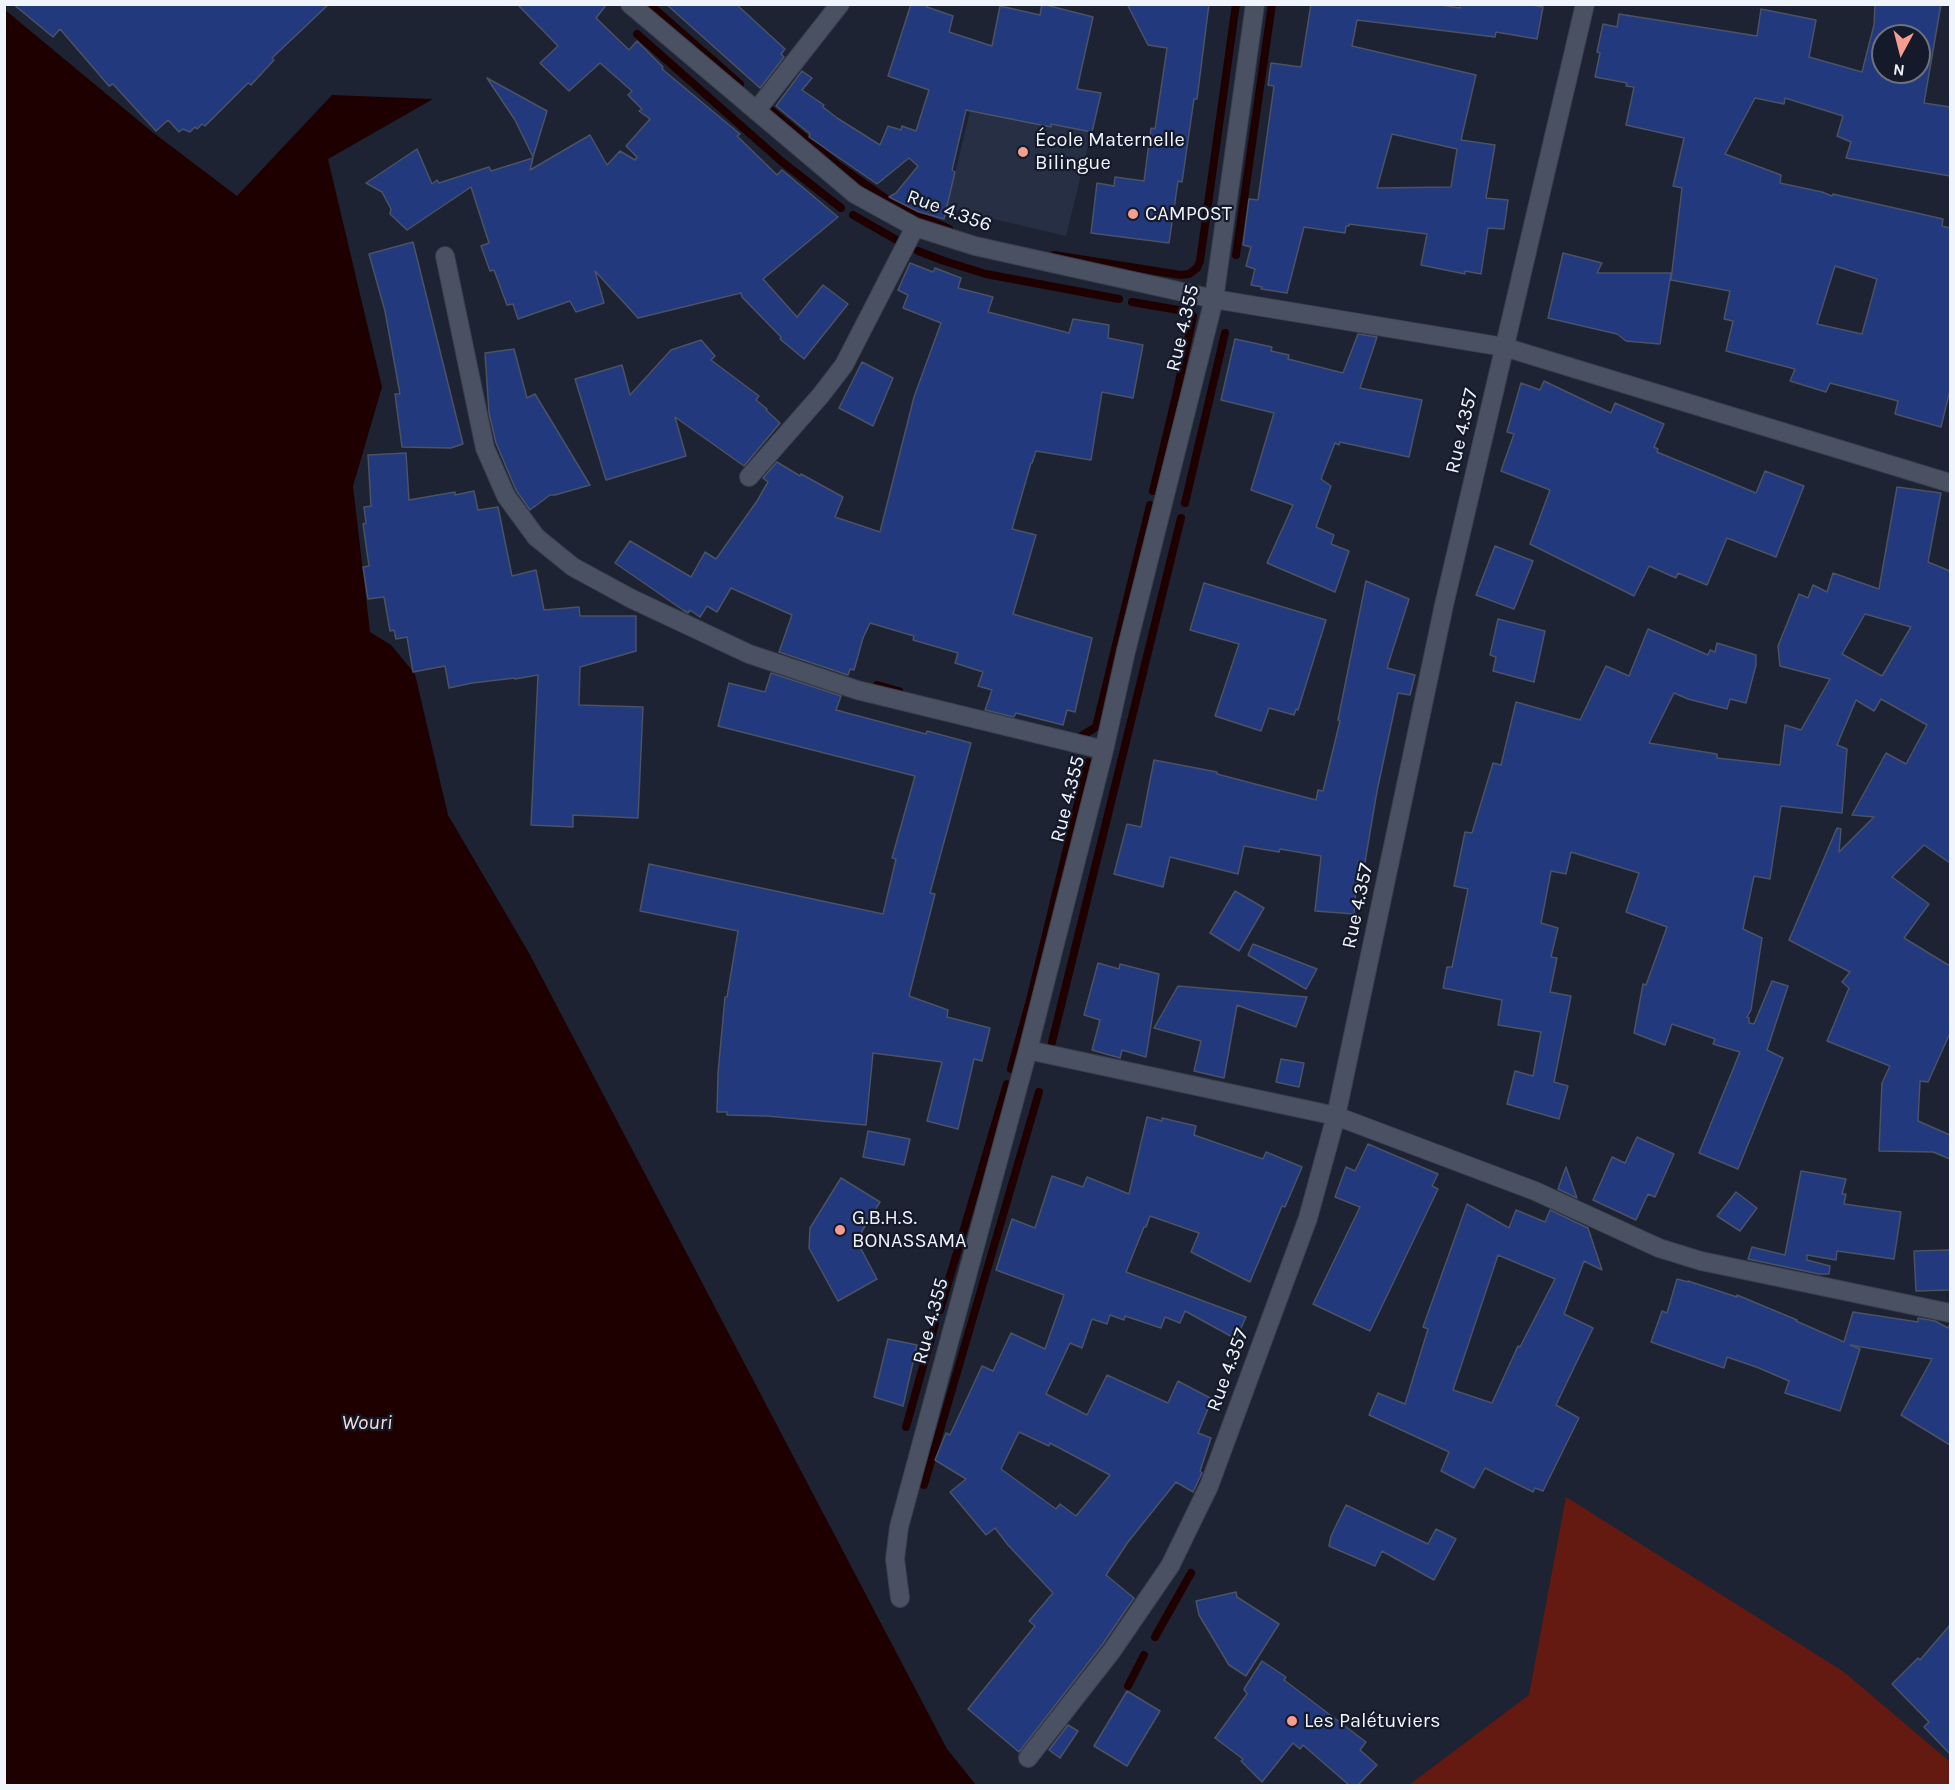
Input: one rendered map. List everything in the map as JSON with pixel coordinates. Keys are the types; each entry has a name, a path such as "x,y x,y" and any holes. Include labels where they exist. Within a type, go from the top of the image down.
{"street":[{"name":"Rue 4.356","path":"630,4 855,194 915,227 975,246 1214,299 1504,347 1950,483"},
{"path":"756,111 840,4"},
{"name":"Rue 4.355","path":"900,1598 895,1559 899,1527 1028,1050 1214,299 1256,4"},
{"name":"Rue 4.357","path":"1028,1758 1111,1652 1170,1566 1209,1486 1308,1218 1336,1116 1444,606 1585,4"},
{"path":"750,477 844,365 915,227"},
{"path":"445,256 485,448 506,496 536,537 573,567 632,599 749,654 857,690 1104,750"},
{"path":"1028,1050 1336,1116 1535,1191 1659,1248 1701,1261 1950,1313"}],"shaded area":[{"name":"École Maternelle Bilingue","path":"1029,79 1101,93 1066,236 947,208 970,111"},
{"path":"1566,1497 1844,1672 1950,1762 1950,1785 1409,1785 1529,1695"}],"water":[{"name":"Wouri","path":"4,9 151,131 237,196 332,95 433,99 328,159 382,387 353,486 370,632 391,645 415,674 448,815 529,953 947,1749 976,1785 5,1785"}],"building":[{"path":"13,4 329,4 272,58 274,60 251,85 248,83 205,126 202,124 190,132 183,129 179,132 168,120 156,131 113,84 109,86 60,29 53,37"},
{"path":"517,4 607,4 596,18 629,50 637,41 663,67 662,69 740,134 737,136 777,175 782,170 838,217 763,279 797,317 823,285 848,304 804,359 780,339 781,337 742,297 741,293 638,318 595,271 604,303 576,312 570,301 518,319 513,304 507,305 494,270 490,271 481,246 489,243 471,187 407,230 390,214 391,209 382,192 366,183 417,149 432,184 437,180 439,183 489,167 491,171 533,158 530,170 590,135 607,165 620,151 635,160 637,157 626,146 650,119 639,111 642,109 628,95 632,91 600,63 569,91 540,63 558,46"},
{"path":"666,4 736,4 785,49 781,54 784,57 760,88"},
{"path":"911,4 926,4 927,7 953,16 949,32 992,46 1000,6 1040,15 1042,4 1093,17 1077,89 1101,93 1092,132 1051,124 1051,127 966,110 952,170 955,172 944,219 919,212 889,197 896,193 918,166 909,158 877,184 809,137 810,134 776,106 802,71 812,78 802,90 824,105 823,107 837,118 880,145 888,126 901,130 902,126 916,131 929,90 888,76"},
{"path":"1127,4 1209,4 1197,99 1194,99 1182,182 1178,181 1169,243 1091,233 1097,183 1114,186 1115,177 1144,181 1151,128 1155,129 1167,48 1148,45"},
{"path":"1311,4 1434,4 1460,8 1460,4 1526,4 1543,7 1537,39 1496,32 1495,37 1357,20 1352,46 1476,75 1461,140 1495,145 1486,198 1508,200 1504,229 1488,228 1481,274 1465,271 1465,274 1421,265 1427,234 1349,224 1346,226 1345,233 1304,227 1287,293 1251,285 1255,269 1246,266 1251,247 1243,245 1249,199 1258,200 1274,86 1268,85 1271,63 1301,67","holes":["1392,134 1457,149 1451,187 1377,188"]},
{"path":"1875,4 1941,4 1931,62 1931,24 1874,24"},
{"path":"1761,9 1816,20 1809,57 1862,72 1871,37 1871,84 1927,84 1924,103 1950,107 1950,176 1846,158 1851,142 1837,136 1843,116 1785,98 1784,104 1755,98 1725,154 1781,175 1780,183 1943,219 1942,226 1950,228 1950,390 1941,427 1895,414 1898,401 1830,383 1826,392 1790,381 1795,369 1726,351 1733,321 1724,319 1730,291 1671,280 1682,188 1673,186 1684,138 1626,125 1634,87 1626,86 1627,83 1595,77 1603,24 1617,27 1619,14 1757,36","holes":["1835,266 1877,279 1862,334 1817,324"]},
{"path":"487,78 547,111 533,157 515,120"},
{"path":"413,242 463,444 451,448 402,447 395,394 400,394 385,311 369,254"},
{"path":"1563,253 1602,263 1597,273 1671,273 1660,344 1626,341 1617,334 1548,318"},
{"path":"910,263 933,272 935,268 961,278 958,288 993,297 988,312 1069,333 1073,319 1109,325 1108,338 1143,345 1133,398 1102,392 1091,460 1036,451 1012,529 1036,535 1013,614 1092,638 1075,712 1067,710 1063,725 1016,713 1014,717 985,710 992,690 978,686 983,672 955,663 958,653 913,640 914,636 870,623 854,670 850,669 848,675 779,652 792,615 731,588 717,612 707,606 700,617 690,610 688,613 683,610 615,563 630,541 691,577 705,552 716,559 757,501 768,482 763,478 777,462 843,497 835,517 880,532 914,397 941,323 903,308 908,295 898,290"},
{"path":"1358,334 1377,337 1360,388 1422,400 1409,457 1340,442 1339,445 1335,443 1321,479 1331,486 1316,527 1334,535 1331,544 1349,551 1335,592 1267,563 1293,505 1251,490 1274,413 1221,400 1235,339 1272,347 1271,351 1289,355 1288,359 1343,373"},
{"path":"701,340 715,356 711,360 759,396 756,400 780,423 744,466 675,417 686,456 606,480 575,379 622,365 630,395 671,350"},
{"path":"514,349 527,398 535,394 590,485 550,495 530,510 516,490 496,443 489,413 485,353"},
{"path":"862,362 893,378 873,426 839,408"},
{"path":"1544,381 1611,413 1615,403 1664,424 1654,447 1658,449 1657,452 1756,493 1765,471 1804,486 1776,557 1727,538 1707,585 1678,573 1676,578 1649,566 1634,596 1530,544 1550,490 1501,471 1514,434 1507,432 1521,383 1540,390"},
{"path":"406,453 409,500 474,491 478,510 498,507 512,576 536,570 544,610 579,607 580,616 636,616 636,651 580,667 579,705 643,707 638,818 573,815 573,827 531,825 538,675 449,688 445,666 413,672 407,637 396,639 394,630 390,631 384,597 368,599 363,567 369,566 363,524 366,523 364,507 371,506 368,455"},
{"path":"1897,487 1941,493 1928,562 1950,571 1950,863 1924,845 1892,877 1929,904 1904,938 1950,966 1950,1033 1928,1082 1920,1081 1918,1121 1950,1135 1950,1159 1933,1152 1879,1151 1882,1083 1890,1066 1827,1041 1849,988 1842,982 1850,972 1789,940 1837,828 1841,829 1839,852 1874,817 1852,815 1886,753 1906,764 1927,725 1881,699 1874,711 1856,700 1837,745 1847,749 1842,813 1781,806 1770,879 1754,876 1743,929 1762,938 1751,1010 1747,1017 1749,1023 1754,1024 1772,981 1788,986 1767,1050 1783,1058 1738,1169 1699,1153 1740,1052 1713,1044 1715,1039 1672,1024 1665,1045 1634,1033 1643,984 1646,985 1667,927 1626,912 1639,873 1571,852 1566,874 1551,871 1541,923 1558,928 1551,957 1557,958 1550,992 1571,996 1554,1082 1568,1086 1559,1119 1507,1104 1515,1071 1533,1076 1541,1032 1498,1025 1502,1000 1443,988 1447,967 1452,967 1468,889 1454,886 1465,832 1472,833 1493,763 1501,765 1516,702 1580,720 1606,666 1629,676 1648,629 1708,655 1710,650 1715,652 1717,643 1756,655 1756,665 1746,703 1730,699 1727,709 1674,693 1649,743 1717,754 1717,758 1780,765 1785,725 1801,730 1830,679 1780,666 1778,646 1799,594 1808,598 1813,585 1827,592 1833,573 1879,589","holes":["1865,614 1911,627 1882,676 1842,654"]},
{"path":"1495,546 1533,561 1514,609 1476,595"},
{"path":"1366,581 1409,599 1387,668 1415,675 1410,695 1398,693 1377,791 1365,862 1358,861 1354,914 1315,911 1321,856 1280,849 1279,852 1244,846 1238,874 1170,857 1163,887 1114,874 1127,824 1141,827 1154,760 1217,772 1217,774 1316,800 1318,790 1323,791 1340,721 1338,720"},
{"path":"1204,583 1326,620 1298,710 1296,709 1294,715 1269,708 1261,731 1215,716 1239,644 1190,630"},
{"path":"1498,619 1545,631 1534,682 1493,671 1496,657 1490,655"},
{"path":"771,673 841,696 836,710 926,734 927,731 971,743 930,893 935,894 909,996 948,1010 947,1017 990,1028 982,1061 974,1059 958,1129 927,1121 942,1062 873,1053 866,1125 767,1116 727,1115 727,1112 717,1112 725,997 727,997 738,931 640,911 649,864 883,914 896,859 892,858 915,776 718,726 729,683 765,692"},
{"path":"1235,891 1264,908 1239,951 1210,933"},
{"path":"1253,944 1317,969 1306,989 1248,955"},
{"path":"1098,963 1119,969 1120,964 1159,974 1146,1057 1122,1050 1120,1058 1092,1050 1100,1020 1084,1015"},
{"path":"1178,986 1307,997 1296,1027 1237,1005 1224,1078 1194,1071 1201,1041 1154,1028"},
{"path":"1281,1059 1304,1063 1299,1087 1276,1082"},
{"path":"1147,1117 1196,1126 1194,1135 1263,1159 1266,1152 1302,1167 1285,1207 1282,1206 1250,1282 1191,1252 1199,1233 1150,1216 1126,1272 1246,1317 1236,1339 1185,1311 1180,1323 1165,1317 1161,1328 1125,1316 1124,1320 1110,1315 1107,1324 1092,1319 1082,1348 1070,1343 1046,1394 1087,1415 1107,1375 1168,1403 1178,1381 1212,1399 1198,1433 1211,1438 1200,1471 1202,1473 1193,1492 1176,1482 1128,1542 1106,1575 1134,1598 1102,1645 1019,1752 968,1709 1035,1626 1029,1621 1053,1593 995,1528 986,1535 950,1492 966,1479 935,1460 946,1433 950,1435 982,1366 993,1371 1011,1333 1045,1349 1064,1295 996,1270 1012,1219 1035,1228 1052,1176 1083,1187 1087,1177 1129,1194","holes":["1019,1432 1049,1446 1050,1443 1110,1475 1076,1516 1060,1504 1056,1509 1001,1469"]},
{"path":"868,1131 910,1139 904,1165 863,1157"},
{"path":"1637,1137 1674,1154 1655,1197 1648,1194 1636,1220 1593,1200 1612,1157 1625,1163"},
{"path":"1368,1144 1438,1174 1432,1186 1438,1189 1370,1331 1313,1304 1360,1207 1335,1197 1346,1167 1355,1171"},
{"path":"1566,1167 1577,1198 1558,1189"},
{"path":"1801,1171 1846,1179 1842,1194 1846,1194 1844,1204 1901,1212 1894,1259 1837,1251 1836,1260 1807,1255 1807,1260 1830,1266 1829,1274 1819,1274 1748,1259 1752,1247 1785,1255"},
{"path":"841,1178 880,1202 862,1231 860,1247 877,1279 838,1301 809,1248 810,1228"},
{"path":"1736,1192 1757,1208 1740,1231 1717,1216"},
{"path":"1467,1204 1509,1228 1516,1210 1545,1222 1550,1210 1588,1228 1602,1270 1584,1261 1564,1314 1593,1328 1556,1405 1579,1418 1543,1491 1535,1488 1533,1492 1485,1468 1474,1488 1441,1471 1449,1452 1369,1415 1378,1393 1405,1404 1428,1329 1423,1327","holes":["1498,1255 1555,1279 1520,1347 1518,1346 1492,1403 1453,1390"]},
{"path":"1950,1250 1950,1290 1916,1291 1914,1251"},
{"path":"1677,1279 1737,1297 1737,1295 1844,1342 1853,1312 1918,1322 1918,1318 1935,1321 1948,1328 1950,1324 1950,1445 1901,1415 1932,1359 1850,1345 1860,1349 1840,1411 1785,1393 1789,1381 1759,1368 1727,1357 1724,1368 1651,1342 1662,1311 1667,1313"},
{"path":"888,1339 917,1345 903,1406 874,1397"},
{"path":"1346,1505 1428,1544 1436,1529 1456,1539 1434,1580 1382,1551 1375,1566 1329,1546 1331,1536"},
{"path":"1236,1592 1237,1597 1279,1624 1246,1676 1229,1665 1199,1615 1196,1601"},
{"path":"1950,1625 1950,1754 1924,1727 1929,1722 1892,1684 1918,1658 1920,1660"},
{"path":"1262,1661 1286,1677 1284,1680 1366,1742 1360,1750 1377,1765 1358,1785 1349,1785 1303,1745 1300,1749 1293,1743 1262,1782 1241,1761 1243,1759 1215,1738 1247,1694 1244,1689"},
{"path":"1127,1691 1160,1711 1127,1766 1094,1746"},
{"path":"1068,1725 1078,1731 1060,1758 1049,1750"}],"waterway":[{"path":"649,4 740,84"},
{"path":"1054,255 1181,275 1189,274 1197,268 1200,261 1236,4"},
{"path":"1236,255 1272,4"},
{"path":"637,34 781,161 841,208"},
{"path":"766,106 838,165 892,203 949,229"},
{"path":"853,215 902,243"},
{"path":"918,251 986,274 1119,299"},
{"path":"1132,302 1184,311 1193,316 1153,491"},
{"path":"1185,503 1225,333"},
{"path":"1075,740 1096,727 1150,505"},
{"path":"1052,1042 1181,518"},
{"path":"877,685 899,691"},
{"path":"1011,1069 1088,762"},
{"path":"940,1310 1007,1084"},
{"path":"924,1485 1039,1092"},
{"path":"906,1427 935,1324"},
{"path":"1155,1637 1191,1573"},
{"path":"1128,1686 1144,1655"}],"place":[{"name":"École Maternelle Bilingue","path":"1023,152"},
{"name":"CAMPOST","path":"1133,214"},
{"name":"G.B.H.S. BONASSAMA","path":"840,1230"},
{"name":"Les Palétuviers","path":"1292,1721"}]}
